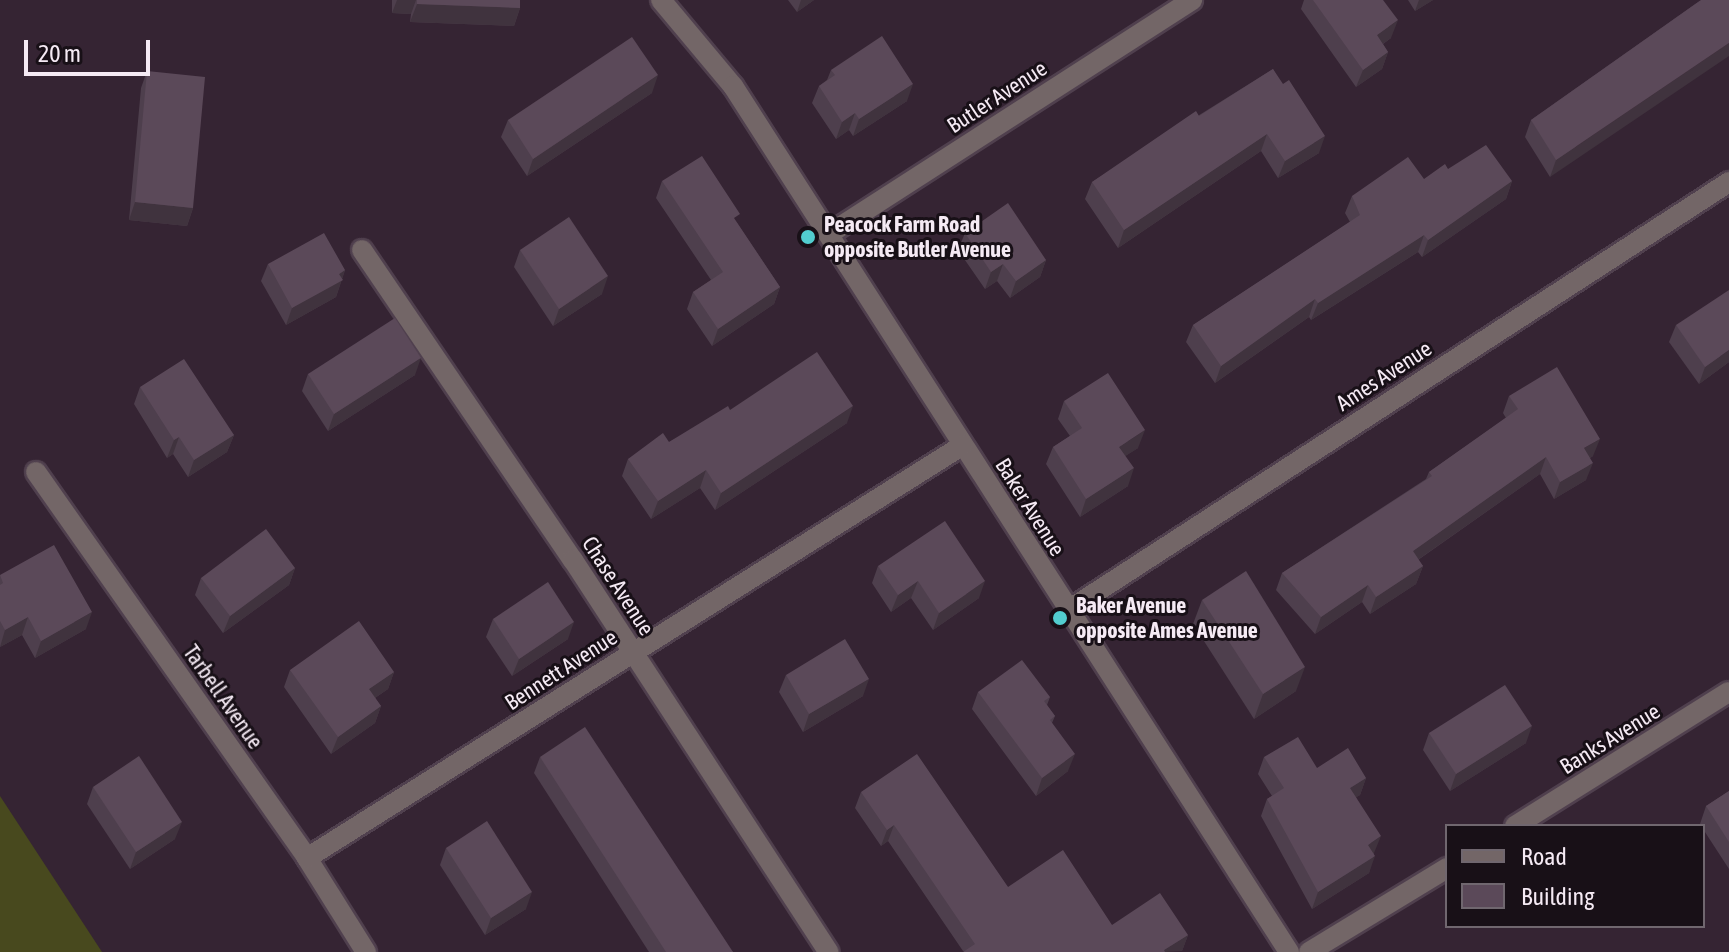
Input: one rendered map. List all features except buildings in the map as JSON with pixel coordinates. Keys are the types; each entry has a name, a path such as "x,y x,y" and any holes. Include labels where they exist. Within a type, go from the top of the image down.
{"street":[{"name":"Baker Avenue","path":"661,0 733,86 1067,611 1289,952"},
{"name":"Butler Avenue","path":"829,234 1192,0"},
{"name":"Ames Avenue","path":"1067,611 1729,182"},
{"name":"Chase Avenue","path":"362,250 829,952"},
{"name":"Bennett Avenue","path":"307,858 963,445"},
{"name":"Tarbell Avenue","path":"36,472 307,858 366,952"},
{"name":"Banks Avenue","path":"1518,824 1729,692"},
{"path":"1309,952 1445,869"}],"shaded area":[{"path":"0,796 102,952 0,952"}],"place":[{"name":"Peacock Farm Road opposite Butler Avenue","path":"808,237"},
{"name":"Baker Avenue opposite Ames Avenue","path":"1060,618"}]}
